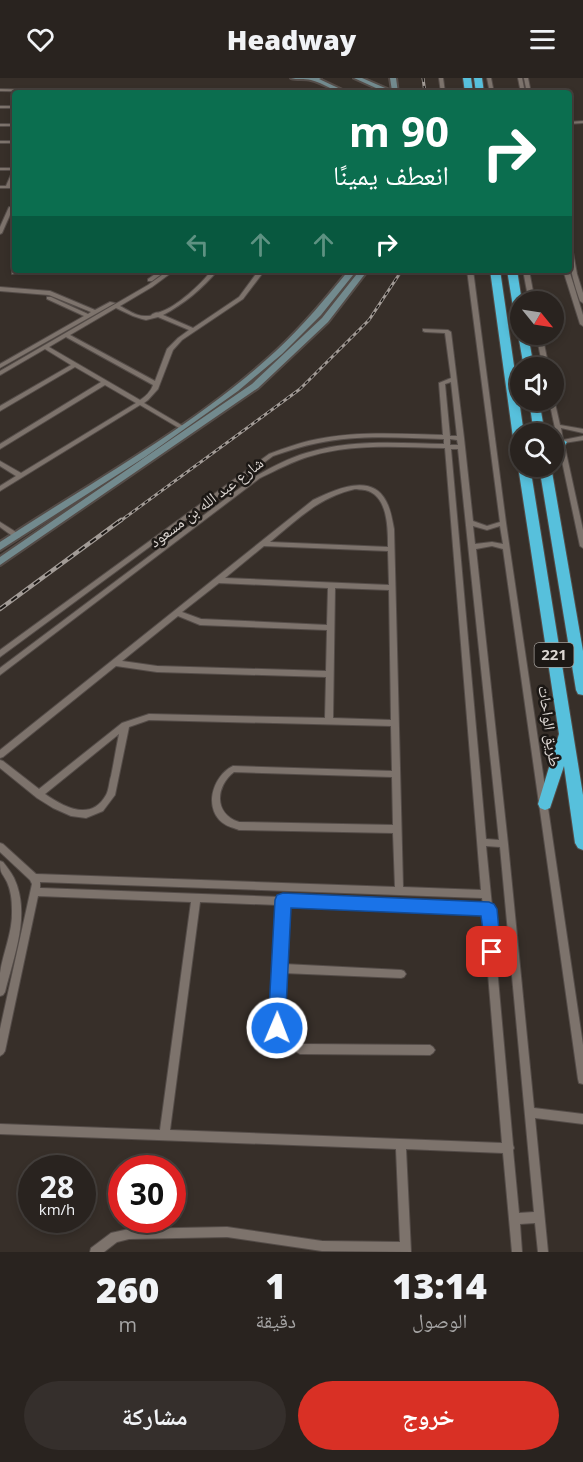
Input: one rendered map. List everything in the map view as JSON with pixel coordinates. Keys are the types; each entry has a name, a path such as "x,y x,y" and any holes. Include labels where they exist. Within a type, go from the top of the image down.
{"highway":[{"path":"495,273 517,423"},
{"path":"512,273 515,291"},
{"name":"طريق الواحات","path":"526,477 583,843"},
{"name":"221","path":"548,477 583,690"},
{"path":"545,804 566,731"}],"street":[{"path":"294,78 323,78"},
{"path":"311,78 339,90"},
{"path":"357,78 386,90"},
{"path":"8,187 12,177"},
{"path":"0,187 12,187"},
{"path":"1,230 12,210"},
{"path":"0,366 159,273"},
{"path":"0,373 116,306 167,273"},
{"path":"116,306 143,318 157,314 188,296 212,273"},
{"path":"0,489 151,395 170,349 193,330 241,298 260,273"},
{"path":"0,547 4,539 17,536 181,428 246,380 293,338 350,273"},
{"path":"0,562 255,386 325,320 362,273"},
{"name":"طريق الواحات","path":"470,273 503,523 583,1079"},
{"path":"527,273 530,291"},
{"path":"569,273 583,301"},
{"path":"569,273 583,324"},
{"path":"0,291 50,293 95,312"},
{"path":"0,291 56,300 88,316"},
{"path":"157,314 193,330"},
{"path":"425,330 448,332 462,443 504,844 543,1252"},
{"path":"66,335 157,385"},
{"path":"45,347 181,428"},
{"path":"0,409 75,365"},
{"path":"454,379 442,383 517,1252"},
{"path":"0,447 105,382"},
{"path":"215,403 224,408"},
{"path":"564,427 583,431"},
{"name":"شارع عبد الله بن مسعود","path":"0,654 256,464 277,453 305,443 342,436 462,443"},
{"path":"564,441 583,438"},
{"name":"شارع عبد الله بن مسعود","path":"0,672 258,477 291,459 309,452 349,445 448,442"},
{"path":"564,456 583,546"},
{"path":"0,463 21,476"},
{"path":"0,755 315,502 339,491 357,487 376,492 387,506 392,549 399,890"},
{"path":"469,522 487,528 503,523"},
{"path":"0,524 17,536"},
{"path":"472,547 492,543 507,547"},
{"path":"264,544 392,549"},
{"path":"218,580 392,588"},
{"path":"329,721 332,585"},
{"path":"58,610 71,619"},
{"path":"177,613 200,622 331,628"},
{"path":"115,663 157,669 330,674"},
{"path":"40,793 125,725 143,718 161,716 395,723"},
{"path":"0,763 74,815 97,811 106,804 111,795 125,725"},
{"path":"396,774 233,770 225,774 220,781 217,810 220,818 228,824 239,826 398,829"},
{"path":"483,842 504,844"},
{"path":"0,847 34,878 36,892 0,1051"},
{"path":"0,865 14,886 18,904 0,992 14,992"},
{"path":"34,878 487,894"},
{"path":"36,892 489,909"},
{"path":"164,1135 196,898"},
{"path":"283,900 277,1028 283,1039 293,1047 430,1050"},
{"path":"279,968 401,974"},
{"path":"529,1112 583,1119"},
{"path":"0,1129 509,1148"},
{"path":"95,1252 115,1237 129,1234 226,1232 322,1246 406,1250 401,1144"},
{"path":"514,1220 539,1217"}],"railway":[{"path":"423,78 425,90"},
{"path":"119,522 300,389 369,320 400,273"},
{"path":"0,609 121,520"}],"route":[{"path":"277,1028 283,900 489,909 492,952"}]}
